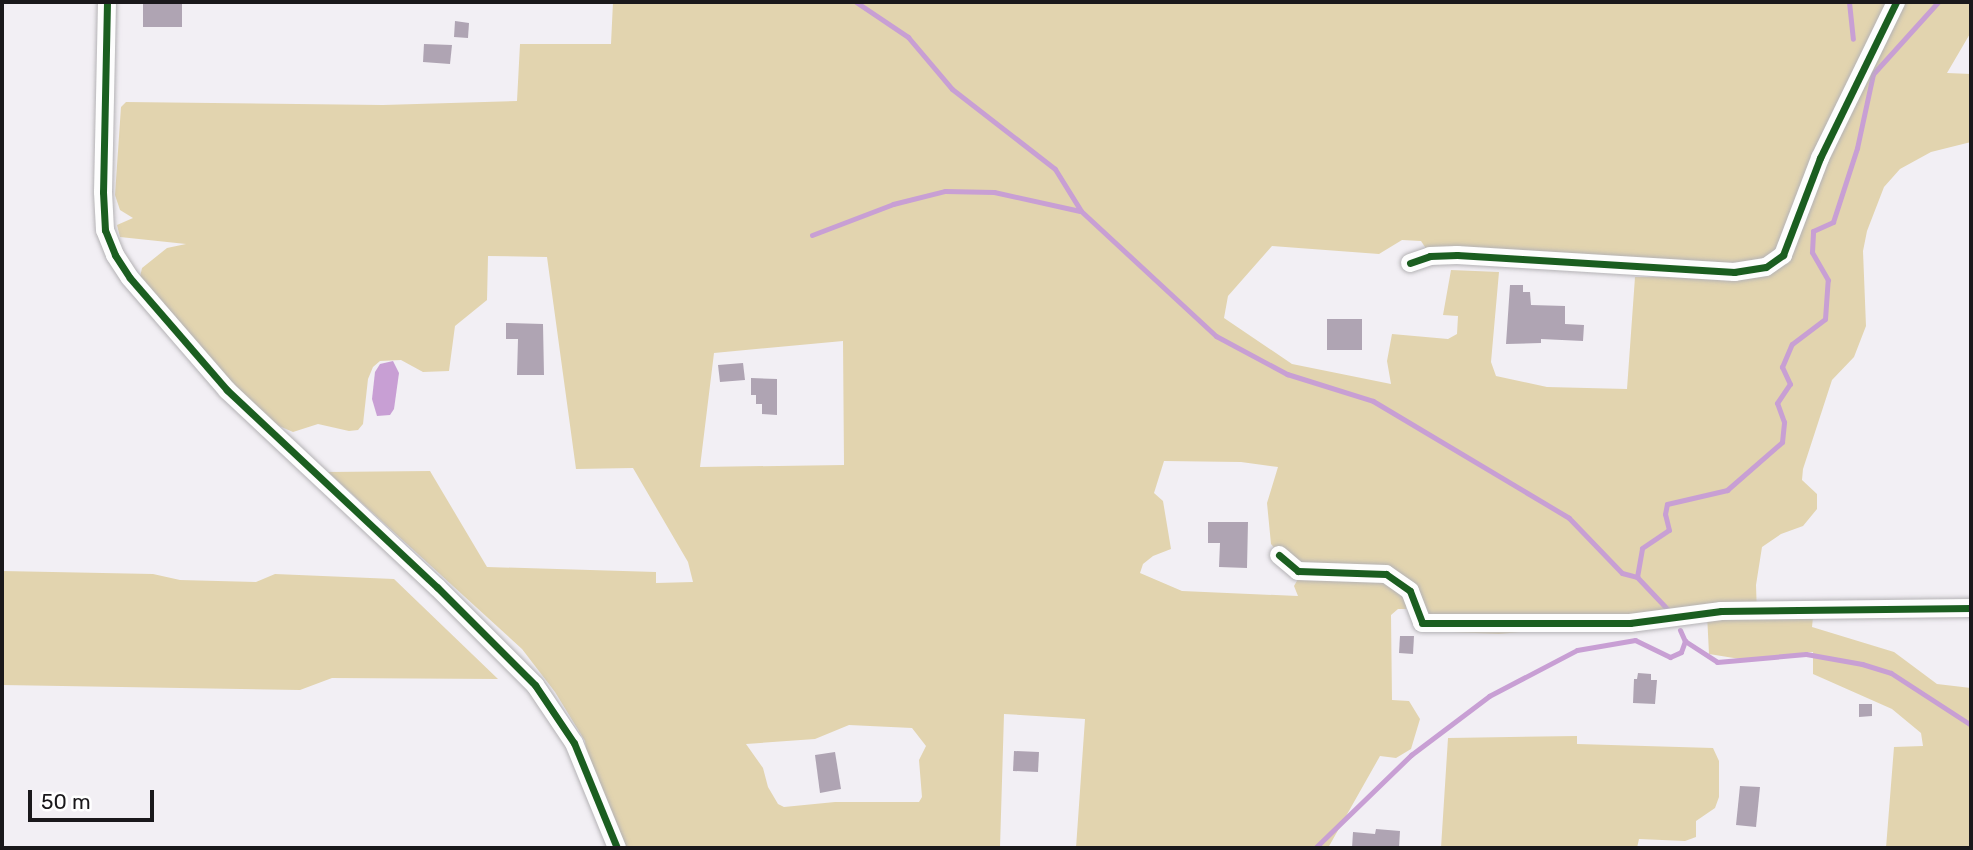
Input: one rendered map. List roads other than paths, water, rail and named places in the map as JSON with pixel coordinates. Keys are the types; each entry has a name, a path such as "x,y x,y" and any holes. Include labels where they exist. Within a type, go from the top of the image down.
{"street":[{"path":"107,2 103,192 105,229 115,255 130,278 227,390 437,587 535,685 574,743 617,848"},
{"path":"1410,262 1430,256 1457,256 1734,272 1766,267 1783,255 1820,158 1896,2"},
{"path":"1279,555 1298,570 1386,574 1410,591 1422,623 1629,623 1721,611 1971,608"}],"waterway":[{"path":"856,2 908,37 952,89 1055,169 1081,211 1216,336 1287,374 1373,401 1569,518 1622,573 1637,577 1672,614"},
{"path":"1849,2 1853,39"},
{"path":"1637,577 1642,548 1669,530 1665,514 1667,504 1727,490 1782,442 1784,422 1777,403 1790,384 1782,367 1792,344 1825,319 1828,280 1812,252 1813,231 1833,222 1857,148 1873,74 1938,2"},
{"path":"812,235 893,204 945,191 994,192 1080,211"},
{"path":"1680,630 1685,641 1717,662 1806,654 1862,664 1891,673 1971,725"},
{"path":"1315,848 1411,755 1489,696 1577,650 1635,640 1670,657 1681,652 1685,641"}]}
